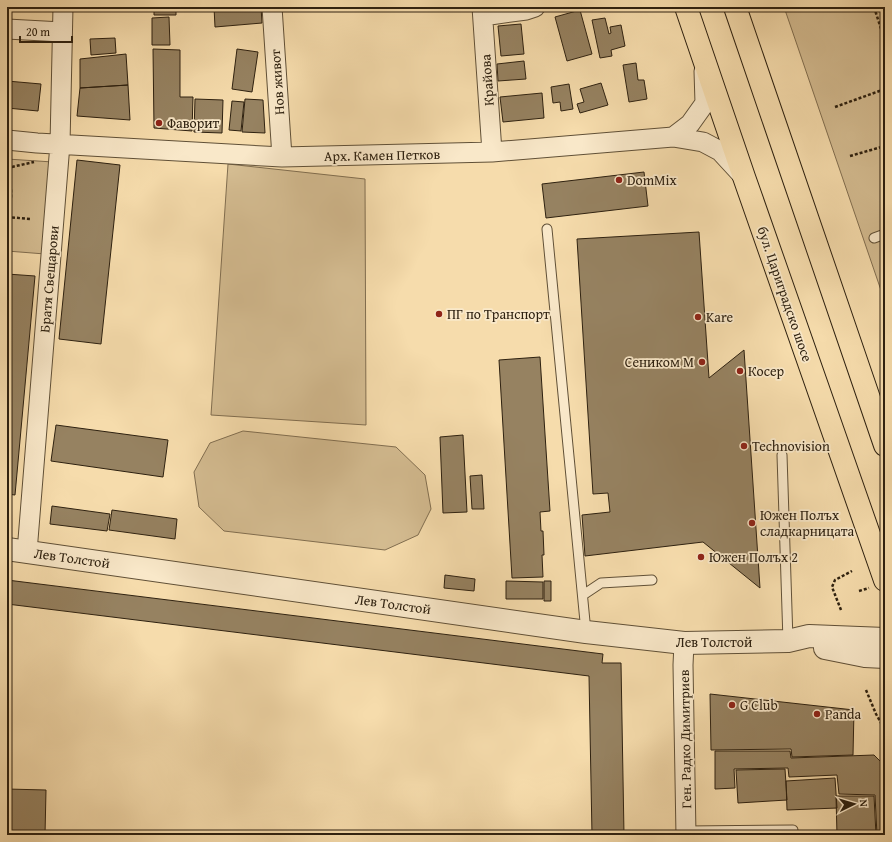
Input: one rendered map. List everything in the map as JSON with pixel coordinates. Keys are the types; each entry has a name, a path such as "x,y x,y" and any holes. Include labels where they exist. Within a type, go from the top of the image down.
{"main road":[{"name":"бул. Цариградско шосе","path":"686,7 744,177 878,584"},
{"path":"735,7 885,445"}],"street":[{"name":"Братя Свещарови","path":"17,550 60,144 63,7"},
{"name":"Нов живот","path":"272,7 282,157"},
{"path":"483,12 526,10 535,7"},
{"name":"Крайова","path":"483,12 492,152"},
{"path":"7,29 62,32"},
{"path":"673,137 690,124 705,103 703,56"},
{"name":"Арх. Камен Петков","path":"7,140 282,157 492,152 673,137 703,142 720,151 744,177"},
{"name":"Лев Толстой","path":"17,550 586,632 684,643 784,641"},
{"path":"784,641 809,636 885,639"},
{"path":"784,641 864,656 885,657"},
{"name":"Ген. Радко Димитриев","path":"684,643 683,665 686,833"}],"lane":[{"path":"547,229 586,632"},
{"path":"874,238 885,234"},
{"path":"782,454 784,641"},
{"path":"583,595 601,582 652,580"},
{"path":"686,833 793,830 793,835"}],"path":[{"path":"874,7 885,41"},
{"path":"835,107 885,89"},
{"path":"850,156 885,146"},
{"path":"7,187 11,190 11,198 7,199"},
{"path":"7,217 30,219"},
{"path":"841,610 832,587 835,580 852,571"},
{"path":"859,591 878,584"},
{"path":"866,690 876,714 885,730"}],"shaded area":[{"path":"784,7 885,7 885,302 794,36"},
{"path":"7,159 53,162 45,254 7,251"},
{"path":"228,164 365,179 366,425 211,415"},
{"path":"243,431 396,447 425,475 431,509 418,535 385,550 224,531 199,507 194,472 210,443"}],"building":[{"path":"29,7 59,7 59,9 29,9"},
{"path":"93,7 132,7 132,8 93,9"},
{"path":"154,7 176,7 176,15 154,15"},
{"path":"214,7 261,7 262,23 215,27"},
{"path":"580,10 592,54 567,61 555,17"},
{"path":"169,17 170,45 152,45 152,18"},
{"path":"605,18 609,34 611,33 610,27 621,25 625,46 611,50 612,56 600,58 592,20"},
{"path":"521,24 524,54 501,56 498,26"},
{"path":"115,38 116,53 91,55 90,39"},
{"path":"153,49 180,50 180,97 193,97 192,131 154,128"},
{"path":"237,49 258,52 252,92 232,89"},
{"path":"126,54 128,85 80,88 80,59"},
{"path":"524,61 526,79 498,81 497,64"},
{"path":"636,63 638,80 644,80 647,99 629,102 623,65"},
{"path":"7,81 41,84 38,111 7,108"},
{"path":"601,83 608,105 580,113 577,104 584,102 580,89"},
{"path":"569,84 573,109 561,111 560,102 553,103 551,87"},
{"path":"128,85 130,120 77,116 80,88"},
{"path":"542,93 544,118 503,122 500,97"},
{"path":"195,99 223,100 222,133 194,132"},
{"path":"245,99 263,100 265,133 242,132"},
{"path":"232,101 244,102 241,131 229,130"},
{"path":"77,160 120,165 101,344 59,339"},
{"path":"644,172 648,206 546,218 542,184"},
{"path":"699,232 709,378 744,350 760,588 703,542 585,556 582,515 610,512 608,493 593,494 577,239"},
{"path":"7,274 35,276 15,495 7,494"},
{"path":"540,357 550,511 540,512 541,531 543,531 543,577 512,578 499,360"},
{"path":"56,425 168,440 163,477 51,461"},
{"path":"463,435 467,512 443,513 440,437"},
{"path":"482,475 484,509 472,509 470,476"},
{"path":"52,506 110,514 107,531 50,524"},
{"path":"112,510 177,519 175,539 109,530"},
{"path":"445,575 475,579 474,591 444,588"},
{"path":"7,580 603,654 602,663 621,663 624,835 592,835 589,676 7,604"},
{"path":"506,581 543,582 543,599 506,599"},
{"path":"544,581 551,581 551,601 544,601"},
{"path":"710,694 854,710 853,755 792,757 791,749 711,750"},
{"path":"715,751 790,751 791,758 874,755 885,766 885,835 877,835 875,795 839,794 837,775 789,777 788,768 734,769 735,788 715,789"},
{"path":"785,769 787,800 738,803 736,770"},
{"path":"835,778 837,808 787,810 786,781"},
{"path":"7,789 46,790 45,835 7,835"},
{"path":"836,796 874,796 876,835 837,835"}],"place":[{"name":"Фаворит","path":"159,123"},
{"name":"DomMix","path":"619,180"},
{"name":"ПГ по Транспорт","path":"439,314"},
{"name":"Kare","path":"698,317"},
{"name":"Сеником М","path":"702,362"},
{"name":"Косер","path":"740,371"},
{"name":"Technovision","path":"744,446"},
{"name":"Южен Полъх сладкарницата","path":"752,523"},
{"name":"Южен Полъх 2","path":"701,557"},
{"name":"G Club","path":"732,705"},
{"name":"Panda","path":"817,714"}]}
